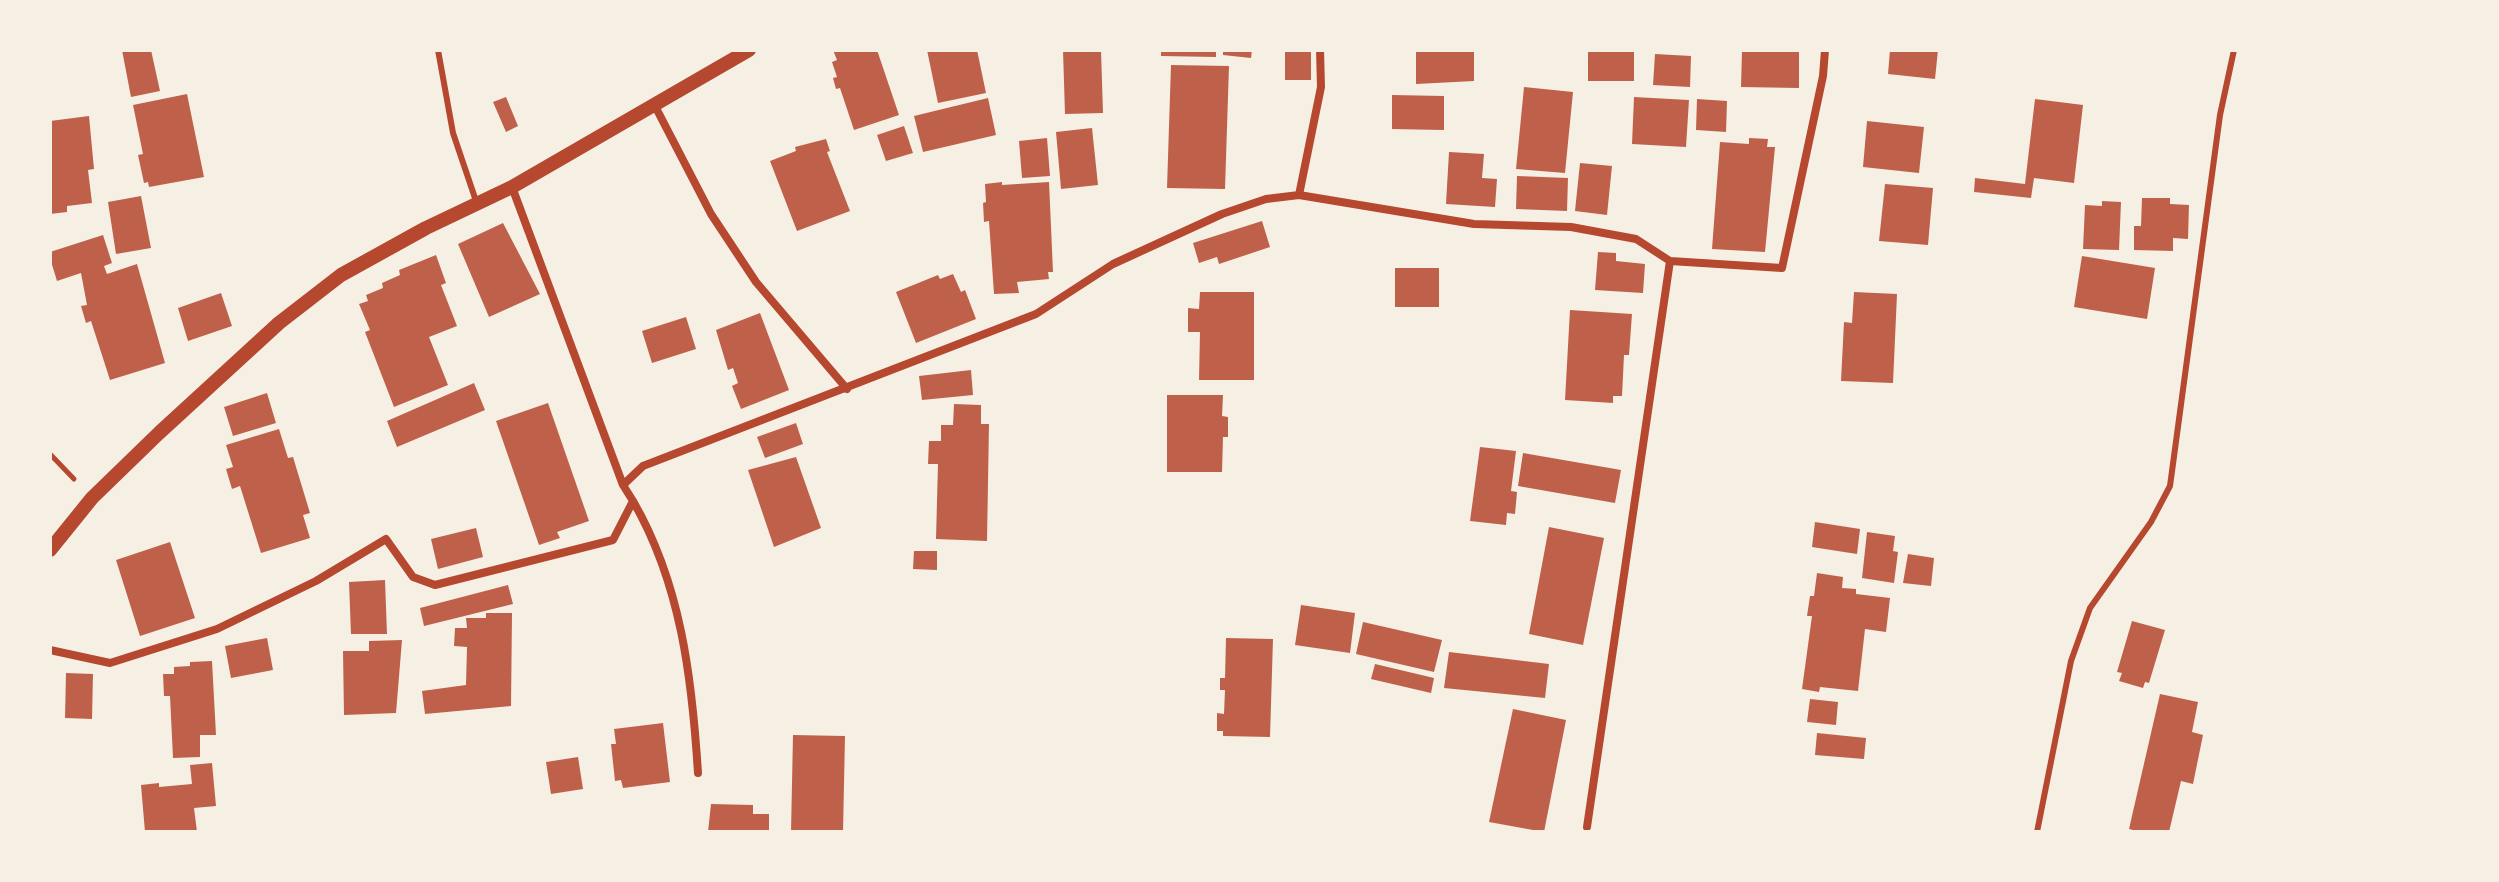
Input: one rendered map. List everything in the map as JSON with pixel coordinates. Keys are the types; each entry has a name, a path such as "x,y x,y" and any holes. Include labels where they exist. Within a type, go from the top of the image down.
{"street":[{"path":"50,550 92,498 279,323 341,275 476,202 512,187 749,50"},
{"path":"1299,195 1321,87 1320,50"},
{"path":"623,485 643,466 1036,314 1113,264 1222,214 1266,199 1299,195 1474,224 1571,227 1636,239 1670,261 1782,268 1823,76 1825,50"},
{"path":"655,106 711,214 756,282 847,389"},
{"path":"512,187 623,485 654,538 676,598 694,714 698,773"},
{"path":"1587,827 1670,261"},
{"path":"50,650 110,663 217,629 316,581 386,539 413,577 435,585 613,540 633,501"}],"lane":[{"path":"438,50 453,133 476,202"},
{"path":"2037,832 2071,661 2090,608 2151,522 2170,486 2220,115 2234,50"}],"path":[{"path":"50,454 92,498"}],"building":[{"path":"122,50 151,50 160,91 131,97"},
{"path":"833,50 877,50 899,115 854,130 840,88 836,89 833,78 837,77 832,62 837,60"},
{"path":"927,50 977,50 986,93 938,103"},
{"path":"1063,50 1101,50 1103,113 1065,114"},
{"path":"1161,50 1216,50 1216,57 1161,56"},
{"path":"1223,50 1252,50 1251,58 1223,55"},
{"path":"1285,50 1311,50 1311,80 1285,80"},
{"path":"1416,50 1474,50 1474,81 1416,84"},
{"path":"1588,50 1634,50 1634,81 1588,81"},
{"path":"1742,50 1799,50 1799,88 1741,87"},
{"path":"1890,50 1938,50 1935,79 1888,74"},
{"path":"1655,54 1691,56 1690,87 1653,85"},
{"path":"1171,65 1229,66 1225,189 1167,188"},
{"path":"1524,87 1573,92 1565,173 1516,169"},
{"path":"187,94 204,177 149,187 148,182 144,183 138,155 143,154 133,105"},
{"path":"1392,95 1444,96 1444,130 1392,129"},
{"path":"506,97 518,126 506,132 493,102"},
{"path":"1634,97 1689,100 1686,147 1632,144"},
{"path":"988,98 996,135 923,152 914,116"},
{"path":"1697,99 1727,101 1726,132 1696,130"},
{"path":"2035,99 2083,105 2074,183 2034,178 2031,198 1974,192 1975,178 2025,184"},
{"path":"89,116 94,169 88,170 92,203 67,206 67,212 50,214 50,121"},
{"path":"1867,121 1924,127 1919,173 1863,167"},
{"path":"904,126 913,153 886,161 877,135"},
{"path":"1092,128 1098,185 1061,189 1056,132"},
{"path":"1047,138 1050,176 1022,178 1019,141"},
{"path":"1749,138 1768,139 1767,147 1775,147 1765,252 1712,249 1720,142 1749,144"},
{"path":"826,139 830,151 827,152 850,211 797,231 770,161 796,151 795,147"},
{"path":"1449,152 1484,154 1482,178 1497,179 1495,207 1446,204"},
{"path":"1580,163 1612,166 1607,215 1575,211"},
{"path":"1517,176 1568,178 1567,211 1516,209"},
{"path":"1002,182 1002,185 1049,182 1053,272 1048,272 1049,279 1017,282 1019,293 994,294 989,221 984,222 983,203 986,202 985,184"},
{"path":"1885,184 1933,188 1928,245 1879,241"},
{"path":"141,196 151,248 116,254 108,202"},
{"path":"2142,198 2170,198 2170,204 2189,205 2188,239 2173,238 2173,251 2134,250 2134,226 2141,226"},
{"path":"2102,201 2121,202 2119,250 2083,249 2085,205 2102,206"},
{"path":"1262,221 1270,247 1219,264 1217,257 1199,263 1193,243"},
{"path":"503,223 540,294 489,317 458,244"},
{"path":"103,235 112,263 104,266 107,274 137,264 165,363 110,380 91,321 86,323 81,306 87,305 81,273 57,281 50,258 50,252"},
{"path":"1598,252 1616,253 1616,261 1645,264 1643,293 1595,290"},
{"path":"436,255 446,283 441,285 457,326 429,337 448,385 394,407 365,332 370,330 359,304 368,301 366,295 383,288 382,283 400,275 399,270"},
{"path":"2082,256 2155,268 2147,319 2074,307"},
{"path":"1395,268 1439,268 1439,307 1395,307"},
{"path":"953,274 961,292 965,290 976,319 916,343 896,292 938,275 940,279"},
{"path":"1200,292 1254,292 1254,380 1199,380 1200,332 1188,332 1188,308 1199,309"},
{"path":"1854,292 1897,294 1893,383 1841,381 1844,322 1852,323"},
{"path":"221,293 232,326 188,341 178,308"},
{"path":"1570,310 1632,314 1629,355 1624,355 1622,396 1613,396 1613,403 1565,400"},
{"path":"760,313 789,390 741,409 732,386 738,383 733,368 728,370 716,330"},
{"path":"686,317 696,349 652,363 642,331"},
{"path":"971,370 973,395 922,400 919,376"},
{"path":"474,383 485,410 397,447 387,421"},
{"path":"267,393 276,423 233,436 224,407"},
{"path":"1167,395 1223,395 1222,416 1228,417 1228,437 1223,437 1222,472 1167,472"},
{"path":"548,403 589,521 557,532 560,538 539,545 496,421"},
{"path":"954,404 981,405 981,424 989,424 987,541 936,539 938,464 928,464 929,441 941,441 941,425 953,425"},
{"path":"796,423 803,444 765,458 757,437"},
{"path":"279,429 288,458 293,457 310,513 303,515 310,538 261,553 240,486 232,489 226,469 233,467 226,445"},
{"path":"1480,447 1516,451 1511,491 1517,492 1515,514 1507,513 1506,525 1470,521"},
{"path":"1523,453 1621,470 1615,503 1518,486"},
{"path":"796,457 821,528 774,547 748,470"},
{"path":"1815,522 1860,529 1857,554 1812,547"},
{"path":"1549,527 1604,538 1583,645 1529,634"},
{"path":"476,528 483,557 438,569 431,539"},
{"path":"1867,532 1895,536 1893,551 1898,552 1894,583 1862,578"},
{"path":"170,542 195,618 140,636 116,560"},
{"path":"914,551 937,551 937,570 913,569"},
{"path":"1908,554 1934,558 1931,586 1903,583"},
{"path":"1817,573 1843,577 1842,588 1856,589 1856,594 1890,598 1886,632 1865,629 1858,691 1820,687 1819,692 1802,689 1812,616 1807,616"},
{"path":"385,580 387,634 351,634 349,582"},
{"path":"508,585 513,604 424,626 420,608"},
{"path":"1301,605 1355,613 1350,653 1295,645"},
{"path":"486,613 512,613 511,706 425,714 422,691 466,685 467,647 454,646 455,628 467,628 466,618 486,618"},
{"path":"2132,621 2165,630 2149,683 2145,682 2143,688 2119,681 2122,673 2117,672"},
{"path":"1363,622 1442,640 1434,672 1356,654"},
{"path":"267,638 273,670 231,678 225,646"},
{"path":"1226,638 1273,639 1270,737 1223,736 1223,731 1217,731 1217,713 1224,714 1225,690 1220,690 1220,678 1225,678"},
{"path":"402,640 396,713 344,715 343,651 369,651 369,641"},
{"path":"1449,652 1549,664 1545,698 1444,688"},
{"path":"212,661 216,735 200,735 200,757 173,758 170,696 164,696 163,674 174,674 174,667 190,666 190,662"},
{"path":"1375,664 1434,678 1431,693 1371,679"},
{"path":"66,673 93,674 92,719 65,718"},
{"path":"2160,694 2198,702 2192,732 2203,735 2193,784 2181,781 2169,832 2141,832 2129,829"},
{"path":"1810,699 1838,702 1836,725 1807,722"},
{"path":"1513,709 1566,720 1544,832 1489,822"},
{"path":"663,723 670,782 623,788 621,780 615,781 611,744 616,744 614,729"},
{"path":"1817,733 1866,738 1864,759 1815,755"},
{"path":"793,735 845,736 843,832 791,832"},
{"path":"578,757 583,789 551,794 546,762"},
{"path":"212,763 216,806 194,808 197,832 145,832 141,785 192,784 190,765"},
{"path":"711,804 753,805 753,814 769,814 769,832 708,832"}]}
